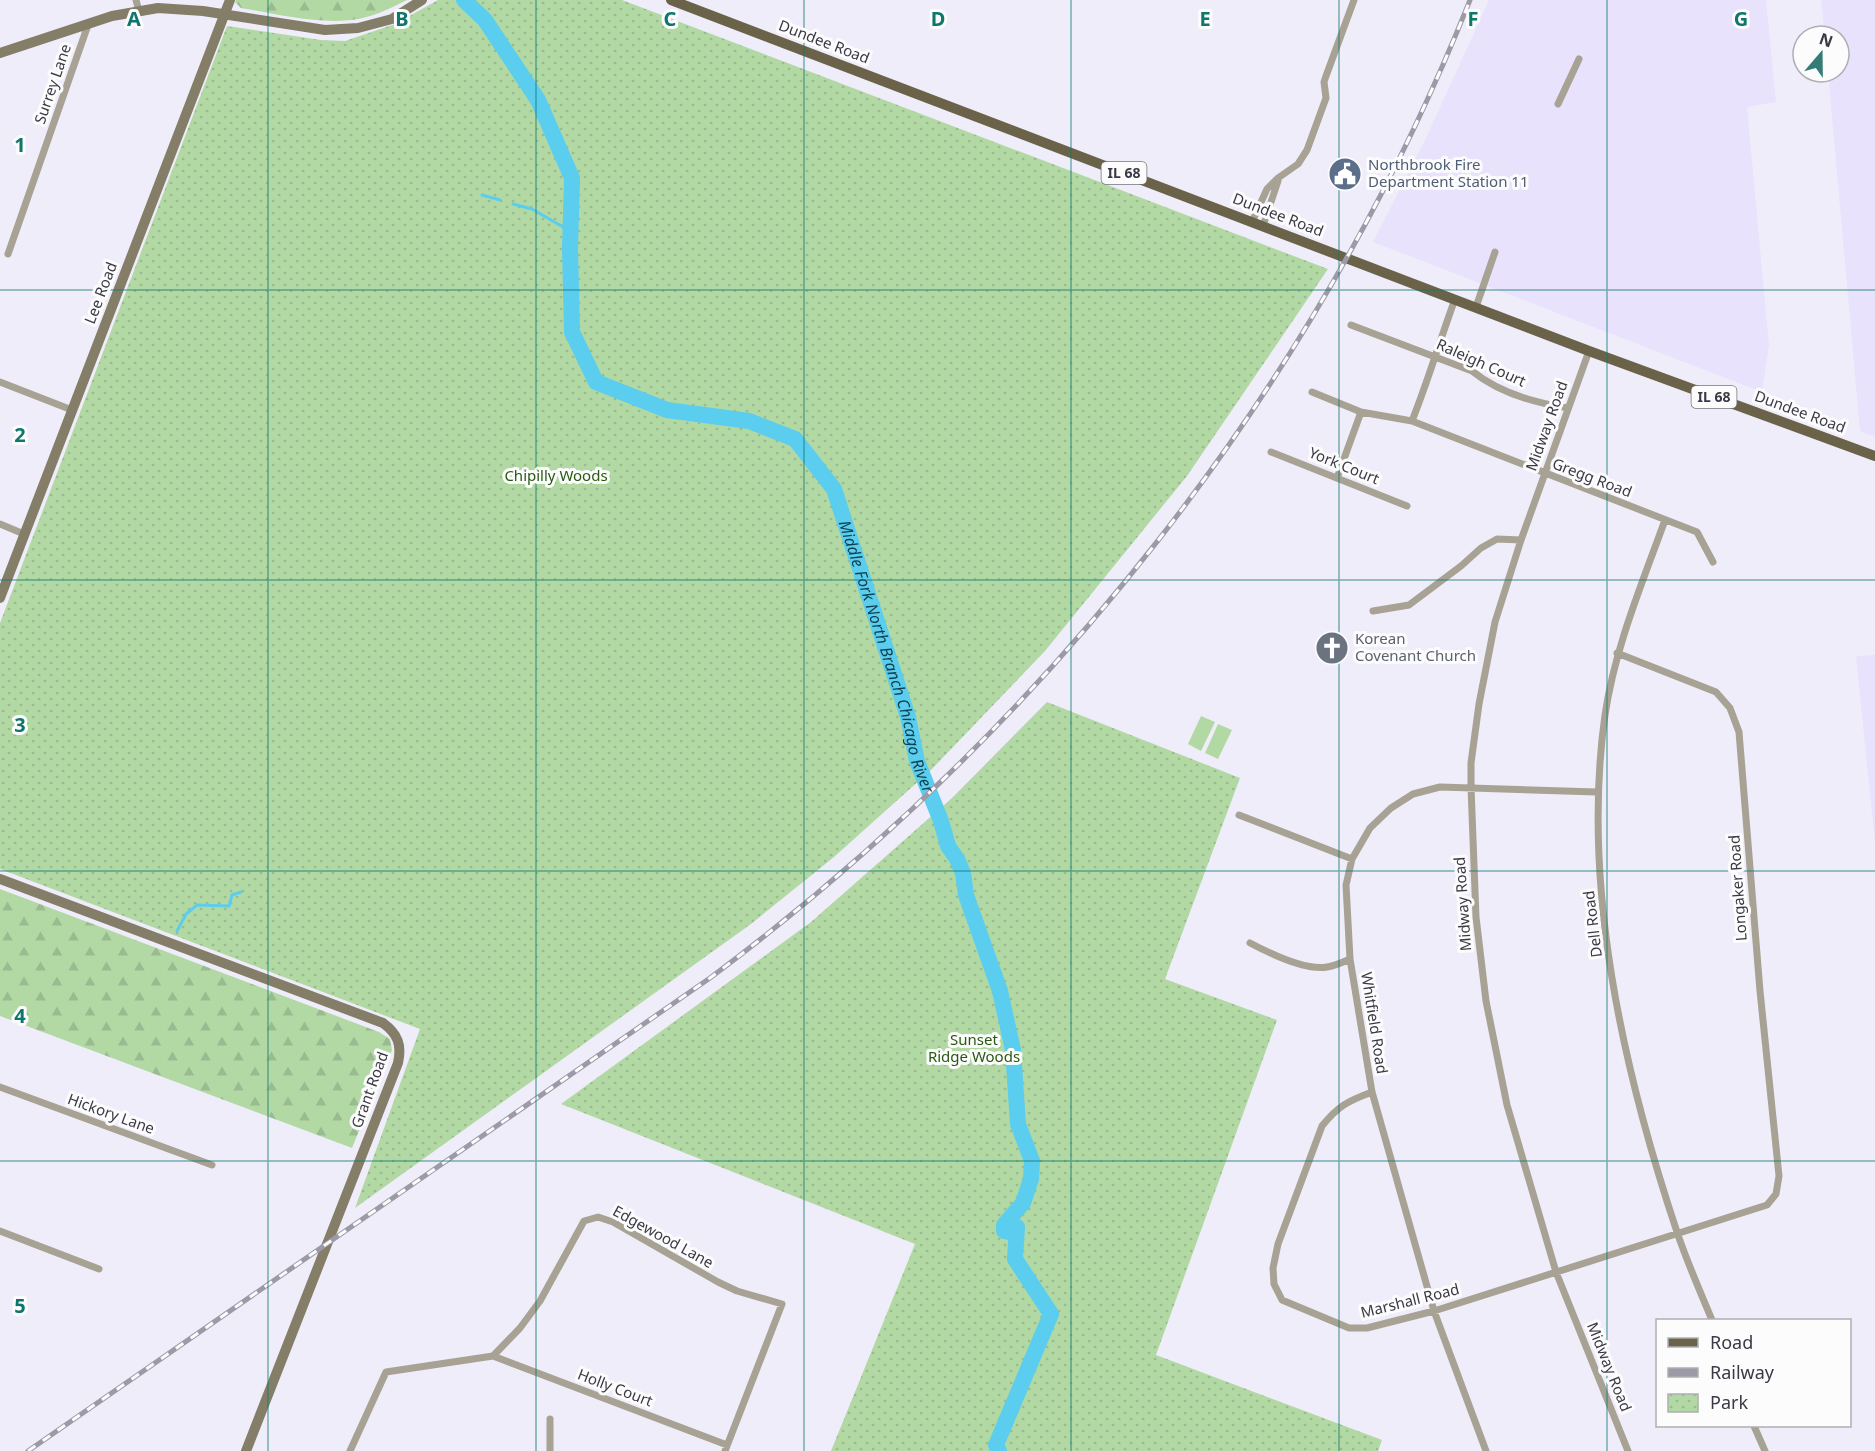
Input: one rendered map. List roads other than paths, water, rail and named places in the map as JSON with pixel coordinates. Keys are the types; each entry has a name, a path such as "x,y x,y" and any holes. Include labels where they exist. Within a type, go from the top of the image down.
{"main road":[{"name":"Dundee Road","path":"671,0 1589,351 1875,456"}],"street":[{"name":"Lee Road","path":"0,597 230,0"},
{"path":"0,53 88,25 137,5 182,8 325,30 358,28 392,19 423,0"},
{"path":"1258,224 1267,189 1298,164 1307,150 1326,98 1324,82 1354,0"},
{"name":"Surrey Lane","path":"8,254 88,25"},
{"path":"1558,105 1579,59"},
{"path":"1258,224 1278,178"},
{"path":"1476,307 1495,252"},
{"path":"1412,421 1455,299"},
{"name":"Raleigh Court","path":"1351,325 1472,371 1486,383 1545,405 1568,408"},
{"name":"Midway Road","path":"1589,351 1521,540 1495,622 1484,669 1471,763 1471,787 1476,917 1486,1001 1507,1105 1556,1272 1628,1451"},
{"path":"0,382 72,410"},
{"name":"Gregg Road","path":"1312,392 1360,412 1412,421 1698,532 1713,562"},
{"path":"1336,478 1360,412"},
{"name":"York Court","path":"1271,452 1407,506"},
{"name":"Dell Road","path":"1665,520 1617,653 1605,714 1597,792 1600,870 1606,934 1622,1034 1647,1131 1677,1232 1712,1319"},
{"path":"0,524 24,534"},
{"path":"1373,611 1409,605 1481,548 1497,539 1521,540"},
{"name":"Longaker Road","path":"1617,653 1716,692 1730,708 1739,732 1760,991 1779,1176 1776,1194"},
{"name":"Whitfield Road","path":"1486,1451 1434,1311 1372,1092 1350,959 1346,885 1352,859 1370,828 1391,808 1413,794 1440,787 1597,792"},
{"path":"1239,815 1352,859"},
{"name":"Grant Road","path":"0,879 383,1023 393,1030 399,1042 398,1063 246,1451"},
{"path":"1250,943 1276,957 1326,968 1350,959"},
{"name":"Hickory Lane","path":"0,1087 212,1165"},
{"name":"Marshall Road","path":"1372,1092 1347,1102 1334,1111 1322,1126 1278,1244 1274,1268 1274,1284 1282,1300 1349,1328 1367,1329 1434,1311 1767,1205 1776,1194"},
{"name":"Edgewood Lane","path":"493,1356 520,1328 540,1301 584,1221 598,1217 613,1222 718,1282 737,1291 782,1304 726,1448"},
{"path":"0,1231 99,1269"},
{"path":"350,1451 386,1372 493,1356"},
{"name":"Holly Court","path":"493,1356 726,1448"},
{"path":"549,1419 550,1451"},
{"path":"1755,1427 1765,1451"}],"waterway":[{"name":"Middle Fork North Branch Chicago River","path":"464,0 485,20 538,100 572,178 570,249 572,332 596,382 667,410 749,421 795,439 834,489 908,717 917,761 941,821 948,846 963,873 966,895 1000,991 1013,1050 1018,1124 1032,1161 1031,1179 1023,1203 1004,1225 1004,1231 1009,1232 1017,1227 1015,1259 1051,1314 996,1445 999,1451"},
{"path":"482,195 500,200"},
{"path":"513,204 532,209 570,231"},
{"path":"177,931 186,914 197,905 229,906 232,895 241,892"}],"railway":[{"path":"28,1451 710,978 832,880 948,774 1057,661 1158,541 1250,414 1333,282 1407,143 1470,0"}],"place":[{"name":"Northbrook Fire Department Station 11","path":"1345,174"},
{"name":"Korean Covenant Church","path":"1332,648"}],"park label":[{"name":"Chipilly Woods","path":"556,476"},
{"name":"Sunset Ridge Woods","path":"974,1048"}]}
